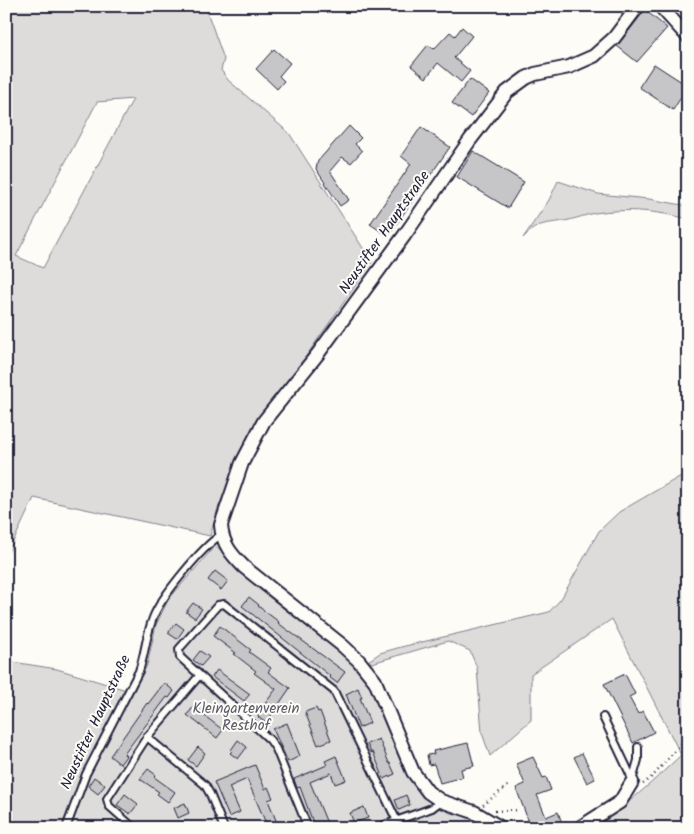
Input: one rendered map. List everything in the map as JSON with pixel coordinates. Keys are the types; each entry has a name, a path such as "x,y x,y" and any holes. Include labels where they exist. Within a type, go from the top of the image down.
{"street":[{"name":"Neustifter Hauptstraße","path":"221,536 223,515 232,488 242,463 264,421 316,355 404,236 436,188 507,92 526,78 535,74 570,66 594,56 614,38 638,6"},
{"path":"660,6 688,37"},
{"path":"221,536 232,554 244,567 343,646 368,671 413,772 428,792 440,801 474,812 501,828"},
{"path":"579,828 614,807 626,794 632,782"}],"lane":[{"name":"Neustifter Hauptstraße","path":"66,828 86,774 144,659 149,631 158,606 199,555 209,544 221,536"},
{"path":"308,828 276,749 270,740 180,657 179,649 218,605 224,604 334,691 396,819"},
{"path":"134,828 109,806 106,799 147,737 199,676"},
{"path":"603,716 632,782"},
{"path":"147,737 205,785 224,828"},
{"path":"632,782 638,760 638,747"},
{"path":"376,828 396,819 432,808 440,801"}],"path":[{"path":"626,794 632,792 654,776 688,736"},
{"path":"474,812 510,784"}],"green space":[{"path":"6,6 205,6 224,59 221,70 228,80 289,133 372,262 304,359 272,400 244,447 218,508 210,536 34,498 6,557","holes":["133,99 43,268 16,256 97,102"]},
{"path":"558,181 598,194 649,199 688,206 688,219 642,211 607,211 544,224 534,228 523,238 549,200"},
{"path":"688,472 688,828 588,828 626,804 681,755 612,619 531,674 531,720 490,756 482,733 477,668 470,651 448,641 372,663 368,661 380,653 401,647 549,612 561,599 599,531 619,512"},
{"name":"Kleingartenverein Resthof","path":"215,546 267,591 343,650 369,681 413,780 428,800 450,813 462,815 488,828 6,828 6,661 57,669 133,692 147,665 156,625 168,600"}],"building":[{"path":"645,10 667,28 637,62 617,46"},
{"path":"462,27 472,36 454,58 470,71 461,82 438,63 426,78 411,66 428,45 434,49 450,32 455,36"},
{"path":"274,49 290,63 279,76 284,81 277,89 256,69"},
{"path":"654,64 688,86 673,110 639,87"},
{"path":"470,79 489,93 471,117 452,103"},
{"path":"349,126 361,138 355,144 362,151 351,163 342,157 330,171 349,200 340,206 316,169 318,161"},
{"path":"421,127 450,147 388,236 370,224 411,164 401,156"},
{"path":"473,151 524,182 508,208 457,177"},
{"path":"215,571 228,581 221,590 208,580"},
{"path":"249,597 278,623 345,672 337,683 242,606"},
{"path":"193,603 202,609 195,618 186,612"},
{"path":"176,623 184,629 177,639 168,633"},
{"path":"220,626 251,650 249,652 271,668 268,672 290,688 266,723 258,717 258,713 276,689 254,673 256,671 213,636"},
{"path":"200,651 209,657 201,666 193,660"},
{"path":"217,670 250,694 244,701 212,677"},
{"path":"625,674 635,694 629,697 638,714 643,711 654,732 633,743 604,684"},
{"path":"164,683 174,691 169,698 167,697 124,754 126,756 120,764 110,756 147,703"},
{"path":"358,688 370,723 359,728 346,694"},
{"path":"194,706 223,730 217,738 187,715"},
{"path":"316,708 318,712 320,711 331,740 318,745 305,712"},
{"path":"287,723 300,756 288,762 273,729"},
{"path":"379,739 395,774 384,779 373,752 371,753 367,744"},
{"path":"238,740 247,747 238,759 230,753"},
{"path":"468,743 474,766 461,769 463,777 440,783 434,764 429,765 427,755 434,754 433,751"},
{"path":"198,747 205,753 196,766 188,760"},
{"path":"582,753 595,779 587,783 574,757"},
{"path":"336,756 346,780 335,784 331,773 310,782 329,828 315,828 300,787 297,788 294,779 327,765 325,761"},
{"path":"533,757 543,778 546,777 551,790 537,795 546,817 558,812 563,826 557,828 531,828 516,788 525,784 516,764"},
{"path":"255,765 265,789 268,787 273,798 268,800 279,828 268,828 247,779 229,787 240,812 229,817 214,782"},
{"path":"148,769 156,775 154,777 175,792 168,802 157,794 159,792 140,779"},
{"path":"94,777 105,785 98,794 88,786"},
{"path":"125,794 138,804 130,814 117,805"},
{"path":"406,795 410,805 399,810 395,800"},
{"path":"185,803 189,813 178,818 174,808"},
{"path":"364,807 368,818 354,823 350,813"}]}
